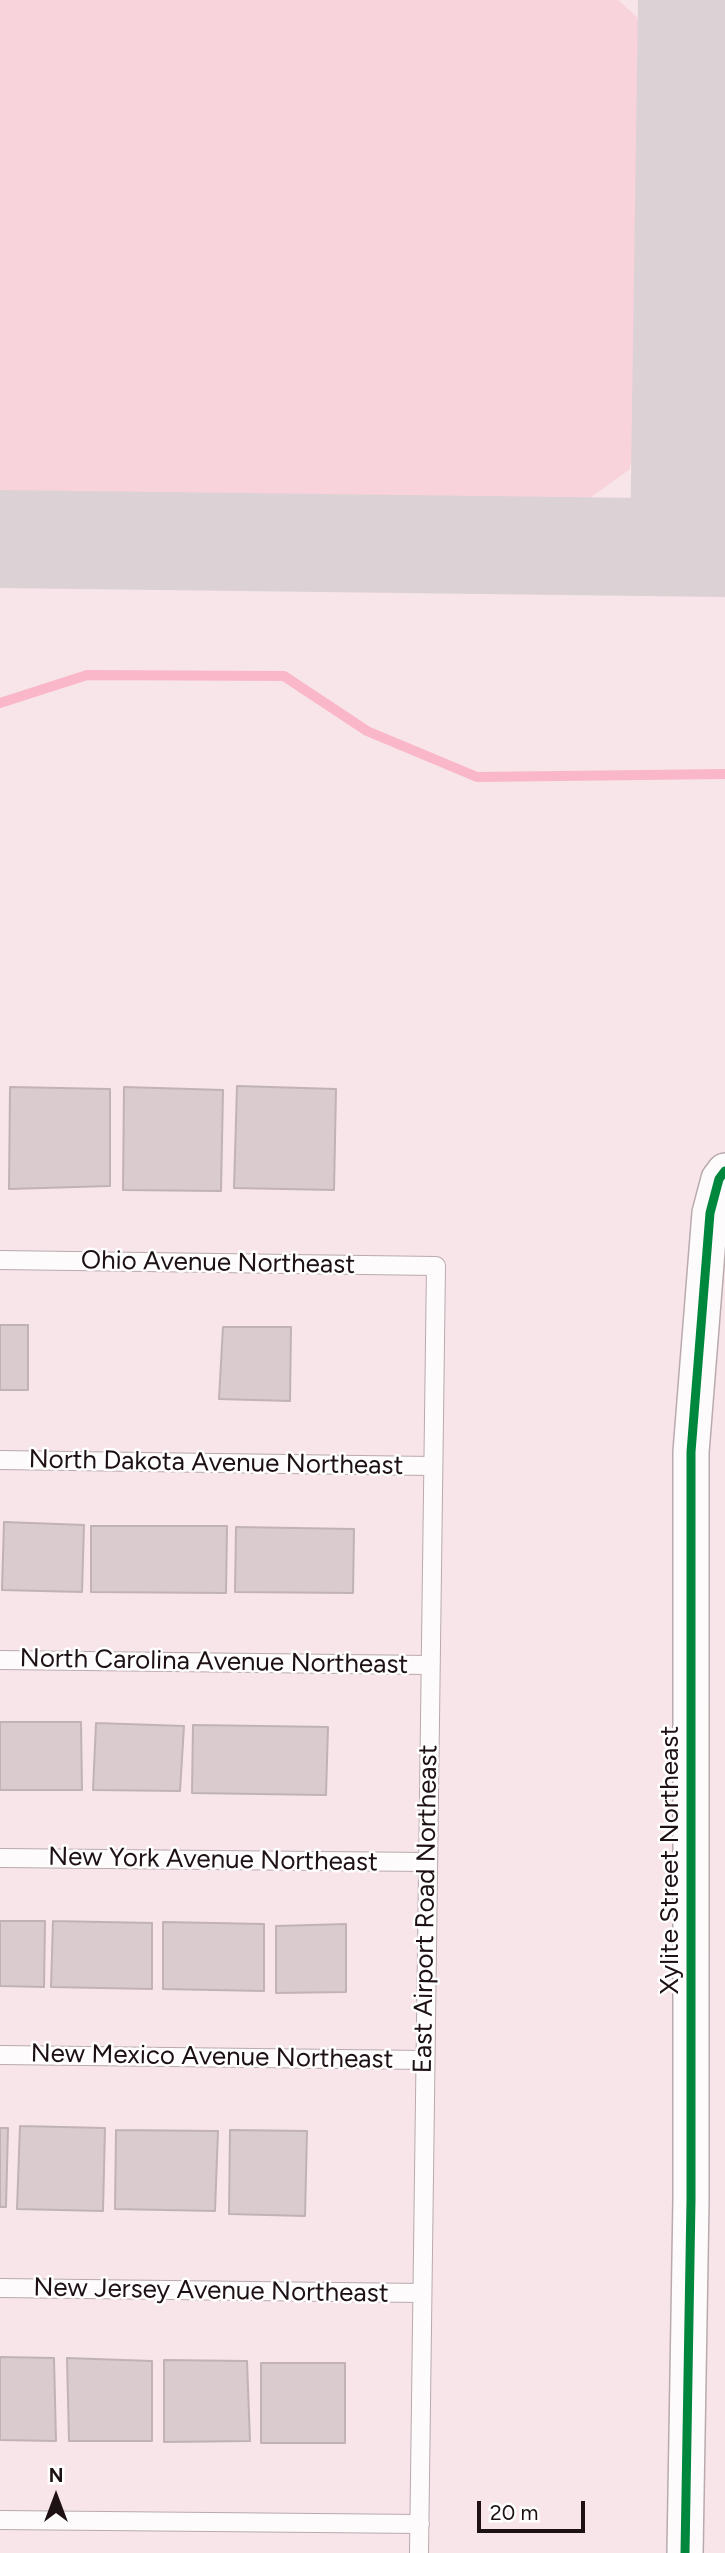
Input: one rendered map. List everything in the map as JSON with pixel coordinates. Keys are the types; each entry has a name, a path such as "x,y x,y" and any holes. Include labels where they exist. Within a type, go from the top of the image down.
{"street":[{"name":"Xylite Street Northeast","path":"685,2553 691,2200 691,1452 710,1213 719,1179 725,1171"}],"lane":[{"name":"Ohio Avenue Northeast","path":"0,1260 436,1266"},
{"name":"East Airport Road Northeast","path":"419,2553 431,1466 436,1266"},
{"name":"North Dakota Avenue Northeast","path":"0,1460 431,1466"},
{"name":"North Carolina Avenue Northeast","path":"0,1660 429,1665"},
{"name":"New York Avenue Northeast","path":"0,1858 427,1862"},
{"name":"New Mexico Avenue Northeast","path":"0,2054 425,2060"},
{"name":"New Jersey Avenue Northeast","path":"0,2288 422,2293"},
{"path":"0,2520 419,2524"}],"shaded area":[{"path":"0,0 618,0 637,17 646,58 642,426 629,470 584,502 541,513 0,507"},
{"path":"725,36 725,461 712,414 717,52"}],"building":[{"path":"237,1086 336,1089 334,1190 234,1188"},
{"path":"10,1087 110,1089 110,1186 9,1189"},
{"path":"124,1087 223,1090 221,1191 123,1190"},
{"path":"0,1325 28,1325 28,1390 0,1390"},
{"path":"223,1327 291,1327 290,1401 219,1399"},
{"path":"4,1522 84,1525 82,1592 2,1590"},
{"path":"91,1526 227,1526 226,1593 91,1592"},
{"path":"236,1527 354,1529 353,1593 235,1592"},
{"path":"0,1722 81,1722 82,1790 0,1790"},
{"path":"96,1723 184,1726 180,1791 93,1790"},
{"path":"193,1725 328,1727 326,1795 192,1793"},
{"path":"0,1921 45,1921 44,1987 0,1986"},
{"path":"53,1921 152,1923 152,1989 51,1987"},
{"path":"163,1922 264,1924 264,1991 163,1989"},
{"path":"346,1924 346,1992 276,1993 276,1926"},
{"path":"20,2126 105,2128 103,2211 17,2209"},
{"path":"0,2128 8,2128 6,2207 0,2207"},
{"path":"116,2130 218,2131 215,2211 115,2209"},
{"path":"230,2130 307,2131 305,2216 229,2214"},
{"path":"0,2357 54,2358 56,2441 0,2440"},
{"path":"67,2358 152,2361 152,2441 69,2441"},
{"path":"164,2360 247,2361 250,2441 164,2442"},
{"path":"261,2363 345,2363 345,2443 261,2443"}],"waterway":[{"path":"0,703 87,675 284,676 367,731 477,777 725,774"}],"taxiway":[{"path":"679,547 687,0"},
{"path":"0,539 725,548"}],"cycle path":[{"path":"685,2553 691,2200 691,1452 710,1213 719,1179 725,1171"}]}
